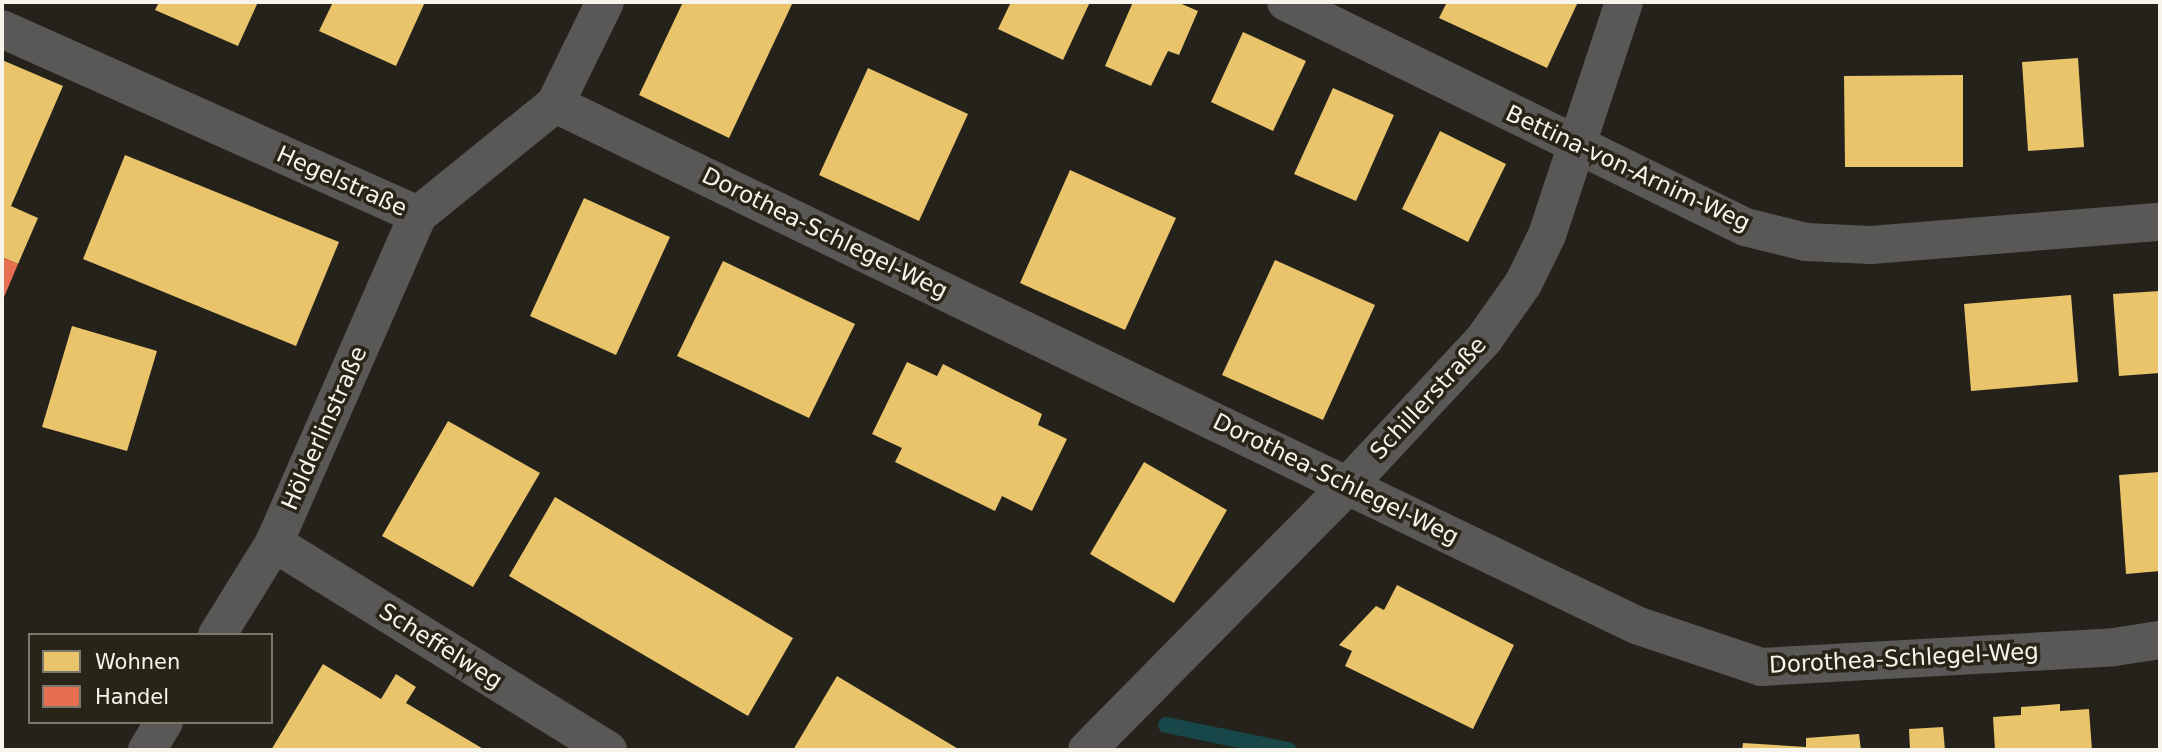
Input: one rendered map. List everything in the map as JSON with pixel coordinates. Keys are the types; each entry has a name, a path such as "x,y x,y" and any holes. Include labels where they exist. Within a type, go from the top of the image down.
{"street":[{"name":"Hegelstraße","path":"2,29 418,215 555,104 605,2"},
{"name":"Bettina-von-Arnim-Weg","path":"1286,2 1745,227 1806,242 1871,245 2160,222"},
{"name":"Schillerstraße","path":"1087,750 1348,485 1484,339 1522,284 1547,235 1624,2"},
{"name":"Dorothea-Schlegel-Weg","path":"555,104 1636,625 1761,667 2114,647 2160,640"},
{"name":"Hölderlinstraße","path":"218,633 274,543 418,215"},
{"name":"Scheffelweg","path":"274,543 608,750"},
{"path":"147,750 163,724"}],"building: Wohnen":[{"path":"159,2 258,2 238,46 155,10"},
{"path":"333,2 425,2 396,66 319,31"},
{"path":"683,2 793,2 729,138 639,95"},
{"path":"1011,2 1090,2 1063,60 998,29"},
{"path":"1133,2 1177,2 1198,11 1179,55 1168,51 1151,86 1105,66"},
{"path":"1447,2 1578,2 1547,68 1439,18"},
{"path":"1243,32 1306,61 1273,131 1211,102"},
{"path":"2078,58 2084,147 2028,151 2022,62"},
{"path":"2,60 63,86 11,206 38,218 18,264 2,257"},
{"path":"868,68 968,114 919,221 819,175"},
{"path":"1963,75 1963,167 1845,167 1844,76"},
{"path":"1333,88 1394,115 1356,201 1294,174"},
{"path":"1440,131 1506,164 1468,242 1402,209"},
{"path":"125,155 339,242 296,346 83,259"},
{"path":"1070,170 1176,218 1125,330 1020,283"},
{"path":"584,198 670,237 616,355 530,316"},
{"path":"1275,260 1375,305 1323,420 1222,375"},
{"path":"723,261 855,324 809,418 677,356"},
{"path":"2160,291 2160,373 2119,376 2113,294"},
{"path":"2071,295 2078,382 1971,391 1964,304"},
{"path":"72,326 157,351 127,451 42,427"},
{"path":"907,362 937,376 943,364 1042,414 1038,425 1067,439 1032,511 1002,496 995,511 895,462 902,448 872,434"},
{"path":"448,421 540,473 473,587 382,536"},
{"path":"1144,462 1227,510 1174,603 1090,554"},
{"path":"2160,472 2160,571 2126,574 2119,475"},
{"path":"555,497 793,638 748,716 509,576"},
{"path":"1397,585 1514,645 1473,729 1345,666 1352,651 1339,645 1376,606 1384,610"},
{"path":"323,664 381,699 396,674 416,687 406,703 485,750 271,750"},
{"path":"837,676 960,750 793,750"},
{"path":"2060,704 2060,711 2089,709 2092,750 1995,750 1993,717 2021,715 2021,707"},
{"path":"1943,727 1945,750 1910,750 1909,729"},
{"path":"1859,734 1861,750 1742,750 1743,743 1806,747 1806,738"}],"building: Handel":[{"path":"2,257 18,264 2,302"}],"waterway":[{"path":"1166,725 1288,750"}]}
